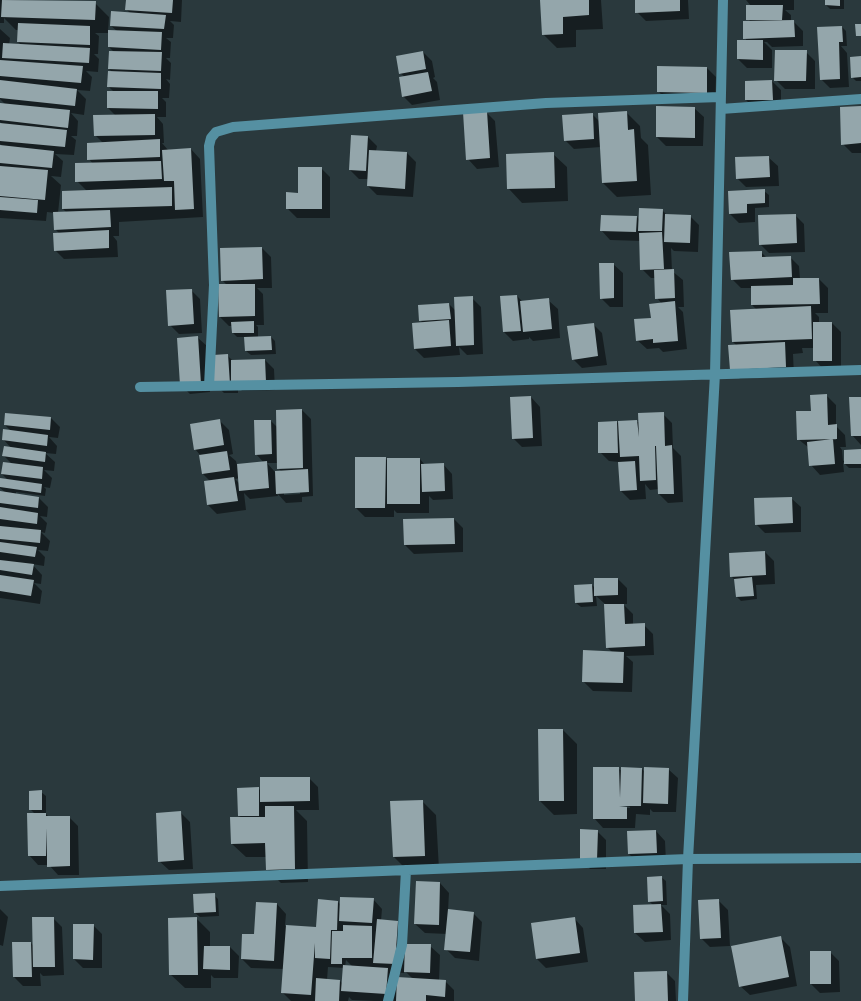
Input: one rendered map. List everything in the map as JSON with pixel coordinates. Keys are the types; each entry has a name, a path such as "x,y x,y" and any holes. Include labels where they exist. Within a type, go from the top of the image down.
{"street":[{"path":"683,1001 688,858 715,374 723,0"},
{"path":"209,386 214,285 209,146 211,138 216,132 233,127 546,103 720,97"},
{"path":"721,109 861,99"},
{"path":"140,387 458,382 861,370"},
{"path":"0,886 688,858 861,858"},
{"path":"388,1001 402,945 406,870"}],"building":[{"path":"2,0 96,1 95,20 1,17"},
{"path":"126,0 173,0 172,13 125,10"},
{"path":"540,0 589,0 589,15 563,17 563,34 542,35"},
{"path":"635,0 680,0 680,11 635,13"},
{"path":"825,0 840,0 840,6 825,5"},
{"path":"746,5 783,5 782,20 746,20"},
{"path":"111,11 166,15 164,29 110,26"},
{"path":"794,20 795,37 743,39 743,21"},
{"path":"18,23 90,26 90,45 17,42"},
{"path":"855,24 861,24 861,36 856,36"},
{"path":"842,26 843,42 839,42 840,79 820,80 817,27"},
{"path":"108,30 162,32 161,50 108,47"},
{"path":"737,40 763,40 763,60 737,59"},
{"path":"3,43 90,48 89,63 2,58"},
{"path":"775,50 807,50 806,81 774,81"},
{"path":"109,51 162,52 161,71 108,69"},
{"path":"423,51 426,69 399,74 396,56"},
{"path":"861,56 861,77 851,78 850,57"},
{"path":"0,60 83,66 81,83 0,76"},
{"path":"657,66 707,67 707,93 657,92"},
{"path":"108,71 161,73 161,89 107,87"},
{"path":"428,72 432,91 402,97 399,77"},
{"path":"0,80 77,89 75,106 0,98"},
{"path":"772,80 773,100 745,100 745,81"},
{"path":"107,91 158,91 158,109 107,108"},
{"path":"0,103 70,110 68,128 0,120"},
{"path":"656,106 695,107 695,138 656,137"},
{"path":"861,106 861,143 841,145 840,107"},
{"path":"487,111 490,158 466,160 463,112"},
{"path":"627,111 628,130 634,129 637,181 602,183 598,113"},
{"path":"593,113 594,139 564,141 562,115"},
{"path":"155,114 155,135 94,136 93,115"},
{"path":"0,123 67,130 65,147 0,141"},
{"path":"351,135 368,136 366,171 349,170"},
{"path":"160,139 160,157 87,160 87,143"},
{"path":"0,145 54,151 52,168 0,163"},
{"path":"191,148 194,209 175,210 174,181 164,181 162,150"},
{"path":"369,150 407,152 405,189 367,186"},
{"path":"554,152 555,188 507,189 506,154"},
{"path":"769,156 770,177 736,179 735,157"},
{"path":"161,161 162,179 75,182 75,163"},
{"path":"0,166 48,170 45,200 0,196"},
{"path":"298,167 322,167 322,209 286,209 286,192 298,193"},
{"path":"172,187 172,206 62,209 62,191"},
{"path":"765,189 765,203 747,204 747,213 729,214 728,191"},
{"path":"0,197 38,200 37,213 0,210"},
{"path":"639,208 663,209 662,231 638,231"},
{"path":"110,210 111,227 54,230 53,212"},
{"path":"665,214 691,215 690,243 664,242"},
{"path":"796,214 797,243 759,245 758,215"},
{"path":"601,215 637,216 636,232 600,231"},
{"path":"109,230 109,248 54,251 53,233"},
{"path":"662,232 664,269 640,270 639,233"},
{"path":"262,247 263,279 221,281 220,248"},
{"path":"762,251 762,257 791,256 792,277 731,280 729,252"},
{"path":"599,263 614,263 614,298 600,299"},
{"path":"674,269 675,298 655,299 654,270"},
{"path":"793,278 819,278 820,304 751,305 751,286 793,285"},
{"path":"218,284 255,284 255,316 219,317"},
{"path":"192,289 194,324 168,326 166,290"},
{"path":"517,295 521,331 503,332 500,296"},
{"path":"473,296 474,345 456,346 454,297"},
{"path":"549,298 552,329 523,332 520,301"},
{"path":"675,301 678,341 653,343 653,339 636,341 634,319 651,318 649,304"},
{"path":"449,303 451,319 419,321 418,305"},
{"path":"811,306 812,339 732,342 730,310"},
{"path":"449,320 451,346 414,349 412,323"},
{"path":"254,321 254,333 232,333 231,322"},
{"path":"813,322 832,322 832,361 813,361"},
{"path":"594,323 598,356 572,360 567,326"},
{"path":"198,336 201,384 180,385 177,338"},
{"path":"271,336 272,350 245,351 244,337"},
{"path":"785,342 786,367 730,370 728,345"},
{"path":"228,354 230,384 214,385 213,355"},
{"path":"265,359 266,382 231,382 231,360"},
{"path":"827,394 828,425 837,424 837,439 797,440 796,411 811,411 810,395"},
{"path":"531,396 533,438 512,439 510,397"},
{"path":"849,397 861,397 861,436 851,436"},
{"path":"302,409 303,468 277,469 276,410"},
{"path":"664,412 665,446 672,445 674,494 658,494 656,446 656,480 640,481 639,456 620,457 618,421 637,420 639,437 638,413"},
{"path":"5,413 51,417 50,430 4,425"},
{"path":"220,419 224,445 194,450 190,424"},
{"path":"254,420 271,420 272,454 255,455"},
{"path":"617,421 618,453 598,453 598,422"},
{"path":"3,429 48,435 47,446 2,440"},
{"path":"833,439 835,464 809,466 807,442"},
{"path":"4,446 46,452 45,462 2,456"},
{"path":"861,449 861,464 844,464 844,450"},
{"path":"227,451 230,470 202,474 199,455"},
{"path":"355,457 386,457 385,508 355,508"},
{"path":"387,458 420,458 420,504 387,504"},
{"path":"267,461 269,488 239,491 237,464"},
{"path":"635,461 637,490 620,491 618,462"},
{"path":"3,462 43,467 42,479 1,474"},
{"path":"444,463 445,491 422,492 421,464"},
{"path":"308,469 309,492 276,494 275,471"},
{"path":"234,477 238,501 207,505 204,481"},
{"path":"0,478 42,484 41,493 0,487"},
{"path":"0,491 39,497 38,508 0,503"},
{"path":"792,497 793,523 755,525 754,498"},
{"path":"0,507 38,513 37,524 0,519"},
{"path":"454,518 455,544 404,545 403,519"},
{"path":"0,526 41,530 40,543 0,539"},
{"path":"0,542 37,547 35,557 0,552"},
{"path":"765,551 766,575 730,577 729,553"},
{"path":"0,560 34,564 32,575 0,570"},
{"path":"0,575 34,580 31,596 0,591"},
{"path":"752,577 754,596 736,597 734,579"},
{"path":"594,578 618,578 618,595 594,596"},
{"path":"592,584 593,602 575,603 574,585"},
{"path":"604,604 624,604 625,624 645,623 645,646 606,648"},
{"path":"583,650 624,652 623,683 582,682"},
{"path":"538,729 563,729 564,801 539,801"},
{"path":"593,767 619,767 620,798 621,767 642,768 641,806 619,806 627,807 627,819 593,819"},
{"path":"644,767 669,768 668,804 643,803"},
{"path":"260,777 310,777 310,801 260,802"},
{"path":"259,787 259,816 238,816 237,788"},
{"path":"42,790 42,810 29,810 29,791"},
{"path":"423,800 425,856 393,857 390,801"},
{"path":"265,806 294,806 295,869 266,870 265,843 231,844 230,817 265,817"},
{"path":"181,811 184,860 158,862 156,813"},
{"path":"27,813 46,813 46,816 70,816 70,866 47,867 47,828 46,856 28,856"},
{"path":"580,829 598,830 597,860 580,860"},
{"path":"656,830 657,853 628,854 627,831"},
{"path":"662,876 663,901 648,902 647,877"},
{"path":"416,881 440,882 439,925 414,924"},
{"path":"215,893 216,912 194,913 193,894"},
{"path":"340,897 374,898 372,923 339,921"},
{"path":"318,899 338,901 337,930 331,930 330,959 315,958 315,943 311,995 281,993 286,925 316,927"},
{"path":"719,899 721,938 700,939 698,900"},
{"path":"256,902 277,903 274,961 241,959 242,934 254,934"},
{"path":"661,904 663,932 634,933 633,905"},
{"path":"448,909 474,912 470,952 444,950"},
{"path":"32,917 54,917 55,967 33,967"},
{"path":"197,917 198,975 169,975 168,918"},
{"path":"575,917 580,953 536,959 531,923"},
{"path":"377,919 398,921 395,964 373,963"},
{"path":"73,924 94,924 93,960 73,959"},
{"path":"343,925 372,926 372,958 342,958 342,964 331,964 332,931 343,931"},
{"path":"781,936 789,977 739,987 731,946"},
{"path":"12,942 31,942 32,977 13,977"},
{"path":"405,944 431,944 430,973 404,972"},
{"path":"204,946 230,946 230,970 203,969"},
{"path":"810,951 831,951 831,984 810,984"},
{"path":"343,965 388,968 386,994 341,991"},
{"path":"667,971 668,1001 635,1001 634,972"},
{"path":"397,977 446,980 445,997 426,995 426,1001 396,1001"},
{"path":"316,978 340,980 339,1001 315,1001"}]}
